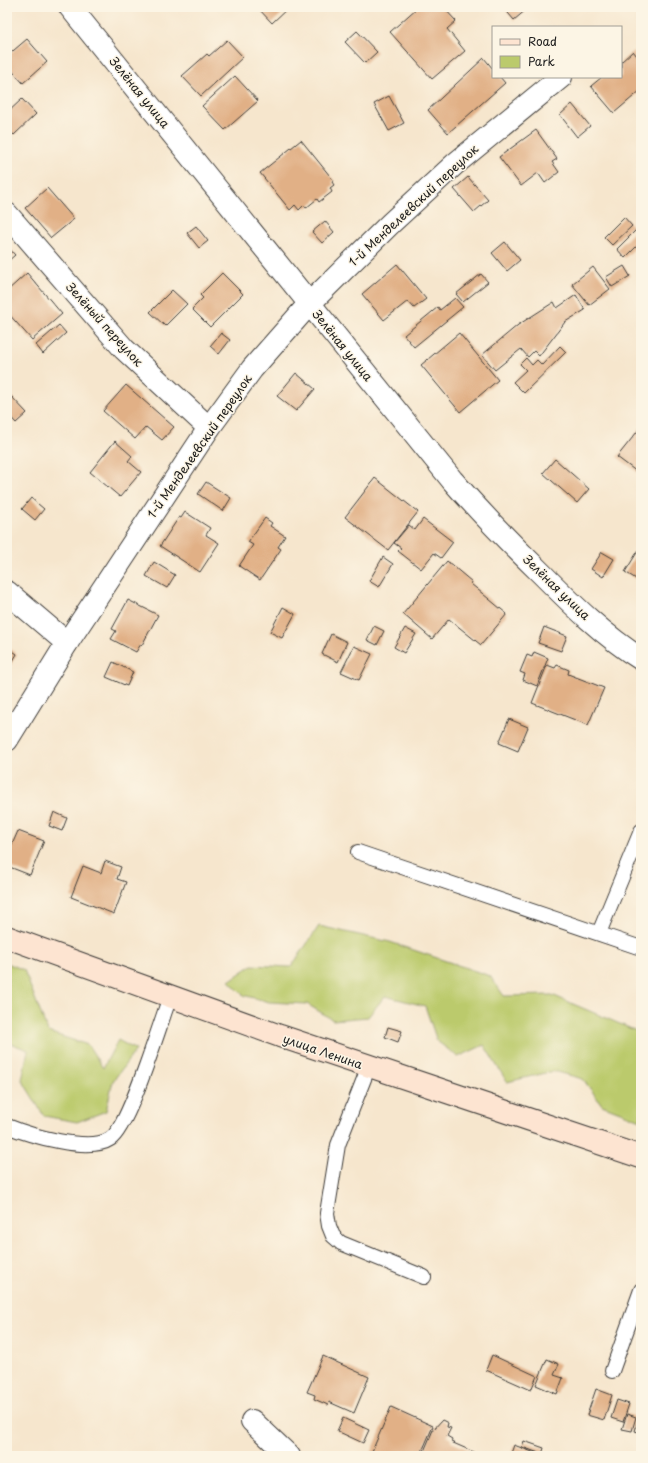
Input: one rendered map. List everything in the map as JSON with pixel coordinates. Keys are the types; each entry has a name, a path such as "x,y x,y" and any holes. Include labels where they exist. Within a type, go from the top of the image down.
{"main road":[{"name":"улица Ленина","path":"7,937 170,997 369,1066 641,1157"}],"street":[{"name":"Зелёная улица","path":"70,7 310,303 428,452 482,514 574,604 614,639 641,659"},
{"name":"1-й Менделеевский переулок","path":"7,740 67,643 209,428 252,369 310,303 391,222 449,170 560,78"},
{"name":"Зелёный переулок","path":"7,214 124,348 209,428"},
{"path":"7,592 67,643"},
{"path":"252,1421 289,1456"}],"lane":[{"path":"600,933 641,831"},
{"path":"358,852 641,948"},
{"path":"7,1126 27,1134 69,1142 92,1144 102,1143 111,1139 126,1119 170,997"},
{"path":"369,1066 338,1144 327,1213 329,1226 334,1236 341,1243 424,1277"},
{"path":"612,1371 641,1290"}],"green space":[{"path":"319,926 390,942 490,976 504,996 552,995 641,1033 641,1120 602,1105 583,1079 554,1071 507,1082 484,1045 458,1057 437,1041 425,1006 385,996 368,1017 333,1020 307,1004 269,1002 243,995 229,981 252,965 291,967"},
{"path":"7,963 24,970 48,1032 88,1045 103,1068 118,1040 136,1050 113,1081 106,1111 77,1122 44,1116 22,1080 28,1050 7,1042"}],"building":[{"path":"257,7 289,7 272,23"},
{"path":"418,7 443,7 456,21 447,29 465,51 432,79 390,32"},
{"path":"503,7 525,7 527,9 514,20"},
{"path":"357,31 377,52 365,63 345,42"},
{"path":"27,39 47,62 23,83 7,65 7,56"},
{"path":"227,40 243,57 201,96 182,76 207,54 209,56"},
{"path":"633,51 641,61 641,90 614,113 591,86 601,78 622,78 622,61"},
{"path":"484,58 492,68 492,78 501,78 505,83 448,133 428,110"},
{"path":"235,76 258,101 225,130 202,106"},
{"path":"389,96 404,123 389,131 374,104"},
{"path":"22,99 36,114 14,135 7,128 7,113"},
{"path":"572,104 590,126 577,137 560,115"},
{"path":"536,130 557,159 552,162 559,172 545,183 538,173 521,186 499,157"},
{"path":"301,140 334,181 332,182 334,185 330,188 332,192 319,202 317,199 306,208 304,205 299,210 295,205 290,210 260,173"},
{"path":"468,177 488,200 474,212 454,189"},
{"path":"47,188 74,219 51,238 25,208"},
{"path":"624,217 632,226 612,245 604,237"},
{"path":"325,221 334,232 322,243 312,232"},
{"path":"196,226 208,241 199,248 187,233"},
{"path":"636,230 641,235 641,242 625,258 617,249"},
{"path":"505,242 520,260 507,271 492,253"},
{"path":"7,246 15,255 7,262"},
{"path":"397,264 426,299 414,308 408,301 384,320 362,294"},
{"path":"624,266 630,276 612,287 606,277"},
{"path":"593,267 610,289 589,305 572,284"},
{"path":"27,273 62,314 32,340 7,312 7,291"},
{"path":"222,273 243,294 210,327 192,309 203,298 200,295"},
{"path":"481,274 488,282 463,302 456,294"},
{"path":"172,290 187,304 165,326 150,312"},
{"path":"576,295 585,310 565,322 539,356 534,351 528,357 521,349 495,370 482,355 518,325 554,302 557,308"},
{"path":"455,298 463,307 414,347 404,335 438,307 440,310"},
{"path":"59,325 66,333 43,354 36,345"},
{"path":"221,333 230,340 219,354 210,346"},
{"path":"459,333 498,380 460,412 421,365"},
{"path":"560,346 566,352 524,393 513,382 526,370 520,364 526,358 532,365 537,360 542,365"},
{"path":"296,373 315,389 296,411 277,396"},
{"path":"126,385 174,427 162,440 146,427 135,439 103,411"},
{"path":"11,396 27,413 16,423 7,413 7,400"},
{"path":"641,427 641,475 617,457"},
{"path":"115,441 132,456 128,461 141,472 120,497 90,472"},
{"path":"555,459 589,489 577,503 543,473"},
{"path":"375,478 418,512 388,550 345,517"},
{"path":"206,482 231,498 223,511 198,494"},
{"path":"31,498 44,509 35,520 22,509"},
{"path":"185,512 210,528 206,535 219,543 200,572 160,546 179,517 181,518"},
{"path":"265,518 272,523 270,526 285,536 278,547 281,549 260,580 239,566 253,545 248,542"},
{"path":"423,519 453,542 441,558 434,553 421,569 398,551 401,548 394,543 409,525 415,530"},
{"path":"641,546 641,582 625,572"},
{"path":"602,552 614,559 603,577 591,569"},
{"path":"383,557 393,564 379,587 369,581"},
{"path":"447,561 472,582 471,584 507,614 481,645 449,619 432,639 403,614"},
{"path":"154,562 175,575 167,588 146,576"},
{"path":"128,600 158,615 142,645 141,644 136,652 111,639 116,631 112,629"},
{"path":"283,607 295,614 282,638 270,632"},
{"path":"374,626 384,631 377,645 367,640"},
{"path":"544,627 567,636 561,651 538,643"},
{"path":"405,628 416,634 404,653 394,647"},
{"path":"331,634 347,642 338,662 322,654"},
{"path":"354,646 372,654 359,680 341,672"},
{"path":"7,647 17,654 7,671"},
{"path":"534,652 548,658 537,686 523,680 525,674 520,672 527,655 532,657"},
{"path":"113,662 133,672 127,686 106,677"},
{"path":"547,665 555,668 557,665 569,670 568,674 604,688 588,725 532,703"},
{"path":"509,719 528,727 518,751 499,743"},
{"path":"54,812 67,818 62,831 49,826"},
{"path":"18,831 44,841 30,875 7,866 7,856"},
{"path":"105,861 121,867 117,879 126,882 114,914 71,897 83,866 101,873"},
{"path":"388,1027 402,1031 398,1042 385,1037"},
{"path":"492,1355 537,1376 531,1390 486,1370"},
{"path":"323,1356 369,1377 354,1413 329,1402 328,1405 314,1399 315,1395 307,1392"},
{"path":"547,1359 559,1364 554,1375 563,1378 557,1394 536,1385"},
{"path":"596,1389 612,1395 604,1420 587,1415"},
{"path":"617,1400 629,1404 623,1422 611,1418"},
{"path":"391,1407 433,1426 420,1456 370,1456"},
{"path":"627,1414 636,1417 632,1431 622,1429"},
{"path":"343,1418 369,1430 363,1443 337,1431"},
{"path":"442,1420 448,1423 447,1427 451,1428 447,1436 452,1439 451,1442 483,1456 422,1456 433,1430"},
{"path":"638,1420 641,1420 641,1433 635,1431"},
{"path":"524,1441 544,1448 542,1454 522,1447"},
{"path":"514,1445 543,1456 510,1456"}]}
